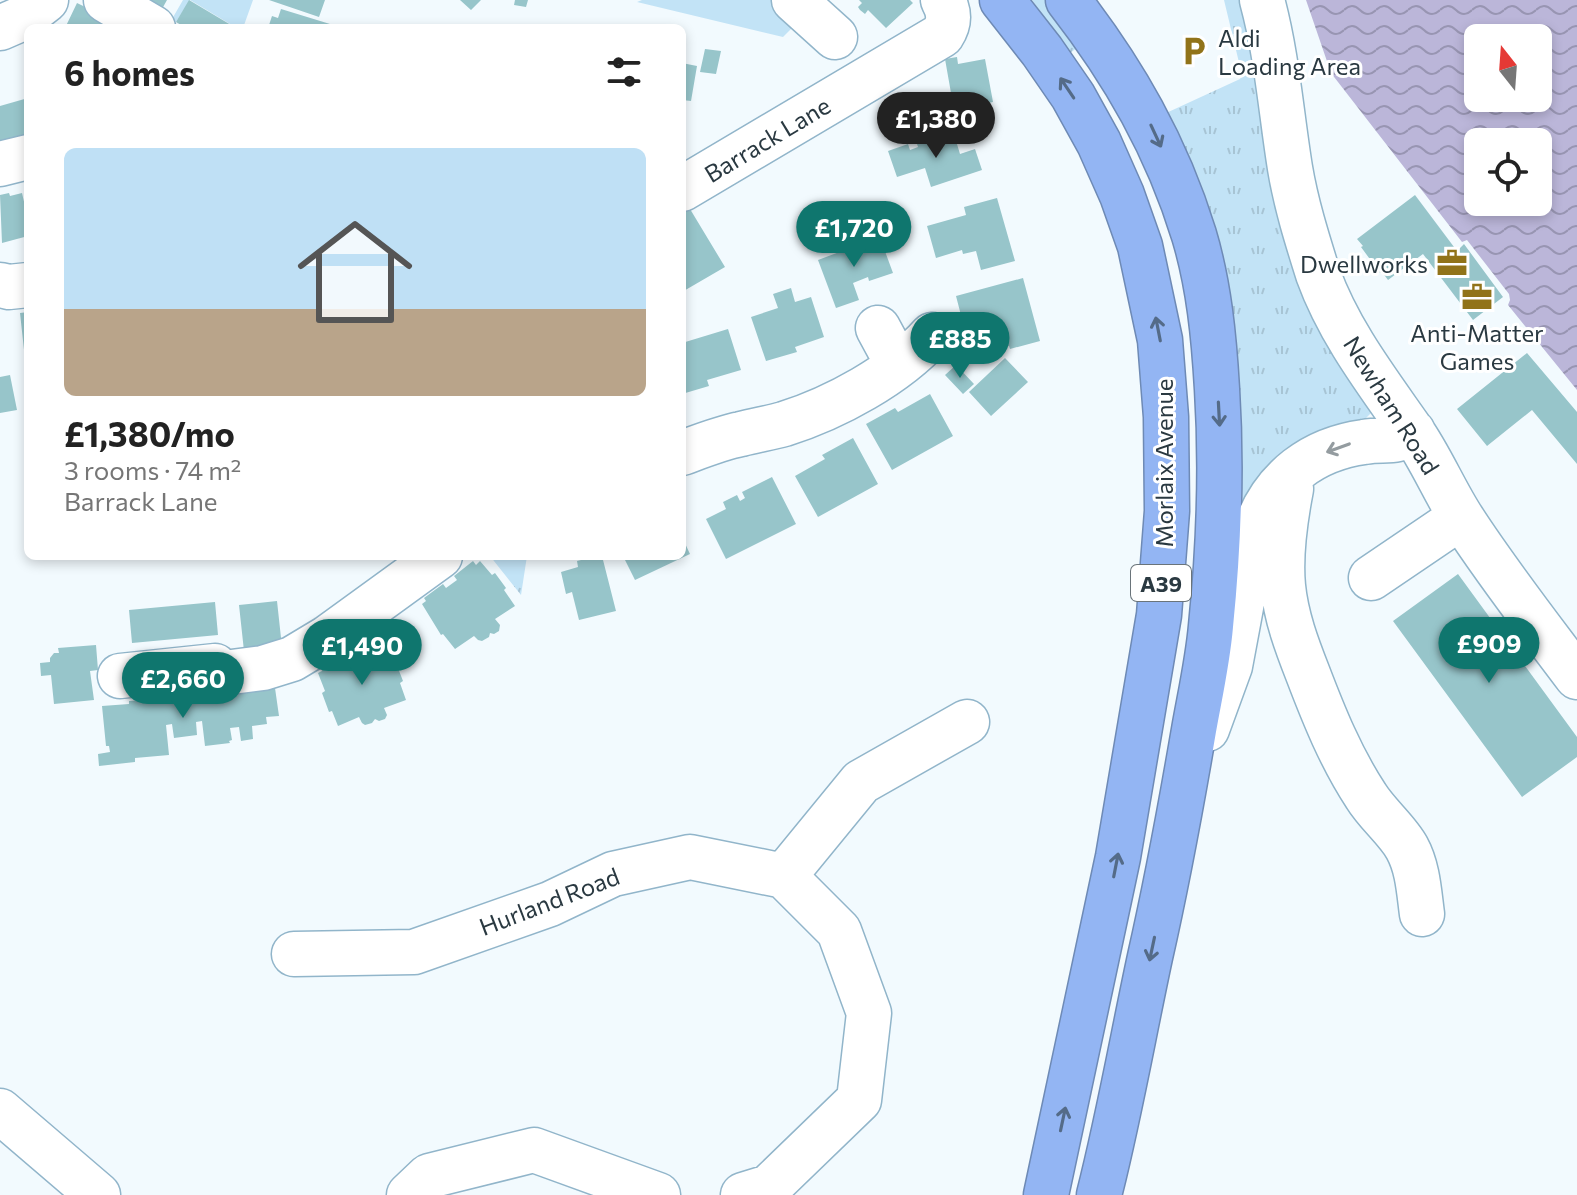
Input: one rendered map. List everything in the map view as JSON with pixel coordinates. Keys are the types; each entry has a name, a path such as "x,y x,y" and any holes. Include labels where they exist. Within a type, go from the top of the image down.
{"highway":[{"name":"Morlaix Avenue","path":"1002,0 1073,96 1099,143 1122,195 1140,246 1157,324 1166,417 1167,511 1159,615 1118,857 1046,1195"},
{"name":"A39","path":"1068,0 1123,77 1151,126 1175,179 1195,237 1206,288 1214,338 1220,426 1220,520 1211,629 1167,878 1099,1195"}],"street":[{"path":"0,28 23,18 46,0"},
{"path":"106,0 146,24"},
{"path":"794,0 835,37"},
{"name":"Newham Road","path":"1262,0 1273,46 1298,205 1319,276 1335,313 1359,357 1413,432 1461,517 1577,677"},
{"name":"Barrack Lane","path":"686,186 939,20"},
{"path":"0,164 24,158"},
{"path":"686,452 798,419 863,388 888,347 922,345 932,335"},
{"path":"1182,800 1230,666 1256,527 1263,508 1294,471 1319,456 1345,445 1372,440 1399,441 1413,432"},
{"path":"1294,471 1284,538 1283,585 1288,616 1320,706 1349,767 1366,796 1406,847 1413,862 1422,914"},
{"path":"1371,578 1461,517"},
{"path":"120,676 215,666 216,674 263,668 292,659 327,638 434,560"},
{"path":"743,1195 805,1179 859,1100 869,1013 839,931 784,876 861,782 967,722"},
{"name":"Hurland Road","path":"294,954 414,952 550,904 613,874 690,857 784,876"},
{"path":"0,1111 98,1195"},
{"path":"409,1195 429,1176 534,1150 658,1195"}],"green space":[{"path":"183,0 190,0 176,22 172,19"},
{"path":"190,0 253,0 244,24 230,24"},
{"path":"781,0 801,19 783,37 637,2"},
{"path":"1032,0 1049,0 1081,45 1070,53"},
{"path":"1224,0 1245,0 1371,407 1371,413 1365,419 1311,437 1276,458 1259,477 1238,512 1164,114 1240,79 1242,75"},
{"path":"493,560 526,560 521,595"}],"water":[{"path":"1306,0 1577,0 1577,390 1508,305 1509,294 1467,240 1462,242 1331,73"}],"building":[{"path":"145,0 167,0 162,9"},
{"path":"189,0 229,24 179,24 176,22"},
{"path":"269,0 325,0 319,17"},
{"path":"460,0 481,0 471,10"},
{"path":"515,0 528,0 526,7 514,5"},
{"path":"859,0 910,0 913,3 886,28 868,10 865,14 860,10 858,7 862,3"},
{"path":"77,3 120,24 67,24"},
{"path":"281,9 330,24 269,24 272,16 278,18"},
{"path":"705,49 721,51 716,74 700,72"},
{"path":"957,57 958,64 985,59 993,102 954,110 945,59"},
{"path":"686,64 697,66 691,101 686,100"},
{"path":"24,99 24,140 0,146 0,106"},
{"path":"953,131 960,154 975,149 982,170 931,187 925,168 897,177 888,151 908,144 910,150 918,147 917,144"},
{"path":"22,193 24,237 2,243 0,195"},
{"path":"1415,195 1457,251 1464,244 1503,297 1473,320 1423,254 1388,280 1357,239"},
{"path":"997,198 1015,261 981,270 976,251 963,254 962,250 936,258 927,226 966,215 964,207"},
{"path":"690,209 725,267 686,290 686,211"},
{"path":"879,235 893,273 853,283 859,300 836,308 818,260"},
{"path":"1023,278 1040,341 1003,348 991,316 963,323 956,296"},
{"path":"791,288 795,302 811,297 824,337 795,347 797,352 766,361 751,317 778,308 773,294"},
{"path":"24,312 24,350 20,313"},
{"path":"728,329 741,370 707,380 709,386 686,393 686,342"},
{"path":"1527,353 1577,412 1577,464 1532,410 1487,446 1457,409"},
{"path":"1005,358 1028,382 991,416 969,392"},
{"path":"956,365 974,384 963,394 945,375"},
{"path":"10,375 17,410 0,413 0,377"},
{"path":"930,394 953,436 892,470 866,424 895,408 898,412"},
{"path":"853,438 878,484 818,517 795,476 825,459 822,455"},
{"path":"772,477 796,524 726,559 706,519 726,509 723,502 737,495 740,501 745,498 742,492"},
{"path":"603,560 616,611 579,620 572,592 566,594 561,572 578,567 577,561"},
{"path":"625,560 677,560 635,580"},
{"path":"473,561 476,565 480,561 492,575 495,573 515,606 495,619 500,625 499,631 490,633 482,641 474,636 455,649 441,635 422,604 426,601 424,598 443,584 446,588 457,580 454,576"},
{"path":"1458,574 1577,737 1577,757 1522,797 1393,621"},
{"path":"277,601 282,647 244,651 239,605"},
{"path":"215,602 218,635 132,643 129,610"},
{"path":"96,645 98,670 90,671 94,700 54,704 51,675 41,676 40,663 50,662 54,653 59,653 58,648"},
{"path":"379,646 380,649 386,647 392,665 396,663 406,700 384,708 385,719 375,719 365,725 359,717 338,726 332,711 329,712 318,673 322,671 321,668 343,659 347,668 359,663 356,654"},
{"path":"197,682 198,691 275,688 279,716 266,717 267,724 252,726 253,739 241,741 239,727 230,728 230,743 205,746 202,721 196,722 197,735 174,738 172,724 166,725 169,755 99,766 98,754 110,752 109,746 106,746 102,706 163,699 161,686"}],"place":[{"name":"Aldi Loading Area","path":"1194,51"},
{"name":"Dwellworks","path":"1452,263"},
{"name":"Anti-Matter Games","path":"1477,297"}]}
